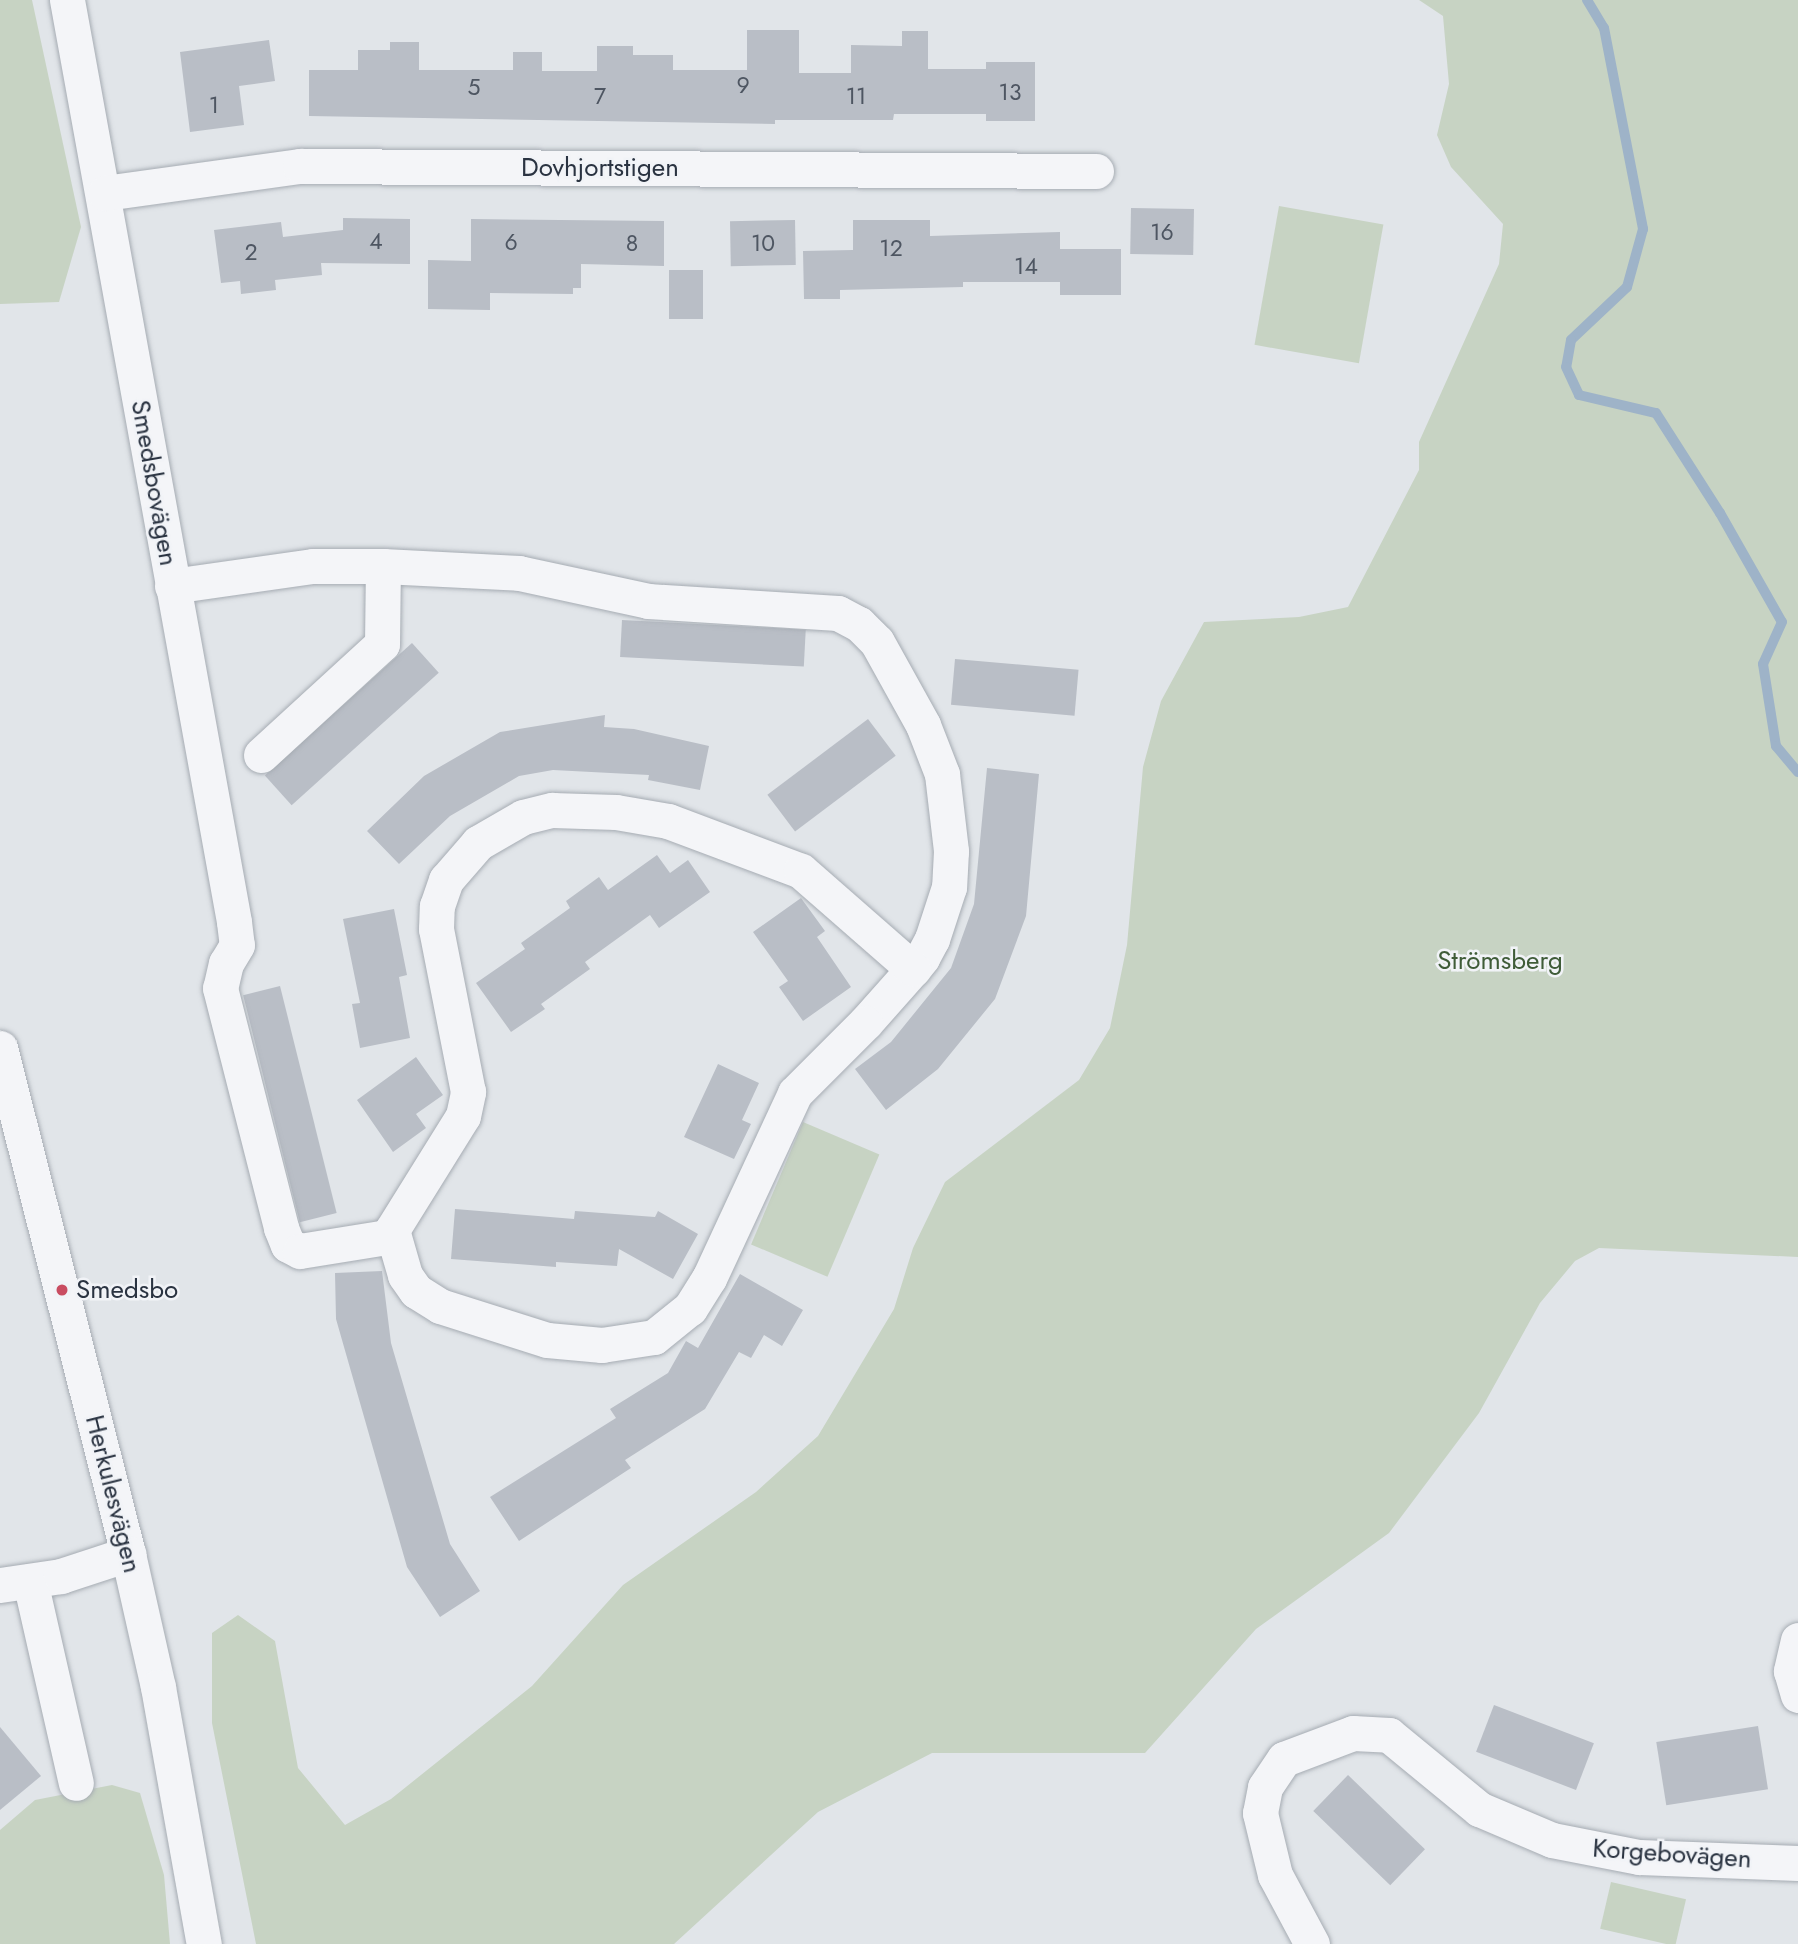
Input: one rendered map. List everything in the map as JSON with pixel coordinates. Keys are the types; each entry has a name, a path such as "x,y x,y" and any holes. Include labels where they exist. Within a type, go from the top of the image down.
{"street":[{"name":"Smedsbovägen","path":"67,0 105,193 234,922 237,945 226,963 221,979 222,999 288,1245 300,1251 320,1251 393,1236"},
{"name":"Dovhjortstigen","path":"105,193 300,166 1096,171"},
{"path":"173,586 313,566 383,566 519,573 649,601 809,608 838,613 859,624 877,642 923,725 942,774 949,812 951,851 943,910 913,969 795,1093 709,1278 681,1317 654,1337 603,1345 547,1340 440,1306 416,1291 405,1275 393,1236 401,1211 453,1136 468,1092 436,929 437,906 460,860 499,829 552,810 578,809 668,821 744,846 813,878 913,969"},
{"path":"261,755 382,644 383,566"},
{"name":"Herkulesvägen","path":"0,1048 128,1555 171,1755 204,1944"},
{"path":"76,1783 9,1583 128,1555"},
{"path":"1798,1640 1791,1671 1798,1695"},
{"name":"Korgebovägen","path":"1312,1944 1275,1875 1260,1813 1265,1787 1284,1759 1353,1733 1389,1735 1479,1809 1552,1840 1639,1857 1798,1863"}],"green space":[{"path":"0,0 32,0 81,227 59,302 0,304"},
{"name":"Strömsberg","path":"1419,0 1798,0 1798,1257 1599,1248 1575,1261 1540,1303 1479,1413 1389,1533 1256,1629 1145,1753 932,1753 818,1812 674,1944 256,1944 212,1723 212,1633 238,1615 275,1641 298,1768 345,1825 391,1799 532,1686 623,1585 756,1492 818,1436 894,1309 913,1248 945,1182 1079,1080 1110,1028 1127,945 1143,767 1161,701 1204,622 1299,617 1348,607 1419,470 1419,442 1499,264 1503,224 1451,167 1437,135 1449,84 1443,16"},
{"path":"1279,206 1383,224 1359,363 1255,345"},
{"path":"803,1122 879,1154 827,1277 751,1244"},
{"path":"112,1785 140,1793 164,1875 170,1944 0,1944 0,1830 35,1800"},
{"path":"1611,1882 1686,1899 1676,1944 1600,1929"}],"building":[{"path":"747,30 799,30 799,73 851,73 851,45 902,46 902,31 928,31 928,69 986,69 986,62 1035,62 1035,121 986,121 986,114 894,114 893,120 775,120 775,124 309,116 309,70 358,70 358,50 390,50 390,42 419,42 419,70 513,70 513,52 542,52 542,71 597,71 597,46 633,46 633,55 673,55 673,70 747,70"},
{"path":"269,40 275,81 239,86 244,125 190,132 180,52"},
{"path":"1131,208 1194,209 1193,255 1130,254"},
{"path":"343,218 410,219 410,264 321,263 322,275 275,280 276,290 241,294 240,281 221,283 214,230 281,222 283,237 343,230"},
{"path":"471,219 664,221 664,266 581,264 581,288 573,288 573,294 490,293 490,310 428,309 428,260 471,261"},
{"path":"795,220 796,265 731,266 730,221"},
{"path":"853,220 930,220 930,236 1060,232 1060,249 1121,249 1121,295 1060,295 1060,282 963,282 963,287 840,290 840,299 804,299 803,251 853,250"},
{"path":"669,270 703,270 703,319 669,319"},
{"path":"622,620 806,630 804,667 620,657"},
{"path":"412,643 439,673 292,805 265,775"},
{"path":"955,659 1079,670 1075,716 951,705"},
{"path":"605,715 604,727 634,729 709,746 700,790 648,780 649,775 553,770 519,776 450,816 399,864 367,831 424,776 500,732"},
{"path":"868,719 896,756 795,832 767,795"},
{"path":"987,768 1039,774 1026,916 995,999 938,1069 886,1110 855,1069 891,1042 951,968 974,904"},
{"path":"657,855 670,873 688,860 710,892 659,928 650,915 585,962 590,969 541,1004 545,1009 511,1032 476,983 525,949 521,943 570,908 566,901 599,877 608,890"},
{"path":"801,898 825,931 817,937 851,987 803,1021 779,987 788,981 753,932"},
{"path":"394,909 407,975 399,977 410,1038 360,1048 352,1004 360,1003 343,919"},
{"path":"280,986 337,1213 300,1222 243,995"},
{"path":"416,1057 443,1095 416,1114 426,1128 393,1152 357,1100"},
{"path":"718,1064 759,1083 742,1120 751,1124 734,1159 684,1137"},
{"path":"455,1209 574,1219 575,1211 655,1217 658,1211 698,1234 673,1279 619,1249 617,1266 556,1262 556,1267 451,1259"},
{"path":"382,1271 391,1343 450,1544 480,1591 440,1617 407,1567 336,1319 335,1273"},
{"path":"740,1274 803,1310 782,1346 764,1335 751,1358 739,1352 705,1409 625,1460 631,1468 519,1541 490,1497 616,1418 610,1409 668,1373 686,1341 698,1348"},
{"path":"1494,1705 1594,1743 1576,1790 1476,1752"},
{"path":"1758,1726 1768,1789 1666,1805 1656,1742"},
{"path":"0,1727 41,1776 0,1810"},
{"path":"1348,1775 1425,1849 1390,1885 1313,1811"}],"waterway":[{"path":"1587,0 1604,28 1643,229 1627,287 1571,340 1566,367 1579,395 1656,413 1720,513 1782,622 1763,664 1776,746 1798,772"}],"place":[{"name":"Smedsbo","path":"62,1290"}]}
